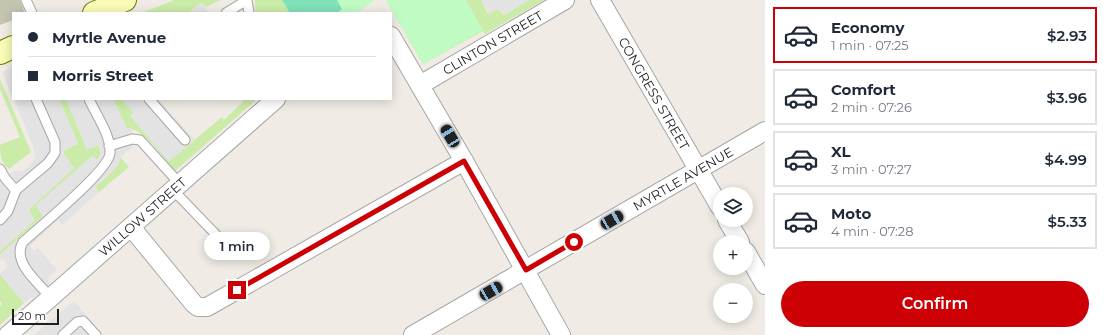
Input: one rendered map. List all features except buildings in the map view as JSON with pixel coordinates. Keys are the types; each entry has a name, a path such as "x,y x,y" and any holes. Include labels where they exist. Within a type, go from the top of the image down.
{"street":[{"path":"96,12 125,0"},
{"name":"CLINTON STREET","path":"420,85 565,0"},
{"name":"CONGRESS STREET","path":"600,0 713,195"},
{"path":"392,38 526,270 561,335"},
{"path":"0,53 12,47"},
{"name":"WILLOW STREET","path":"8,335 275,100"},
{"name":"MYRTLE AVENUE","path":"413,335 765,131"},
{"path":"132,227 194,304 198,307 207,307 464,161"},
{"path":"753,264 765,285"}],"lane":[{"path":"26,0 32,12"},
{"path":"228,12 247,0 249,12"},
{"path":"0,220 8,211 20,186 48,163 56,148 36,100"},
{"path":"51,298 22,263 19,258 20,247 23,242 99,172 108,158 108,139 89,100"},
{"path":"150,100 185,140"},
{"path":"109,146 132,139 140,140 225,244"},
{"path":"0,169 16,192"},
{"path":"63,335 77,322 83,322 96,335"}],"shaded area":[{"path":"0,0 20,0 25,12 12,12 12,20 0,25"},
{"path":"481,0 529,0 504,15 498,9 489,14"},
{"path":"201,3 209,12 189,12"},
{"path":"12,67 12,96 2,72"},
{"path":"14,100 59,100 78,144 65,150 63,153 74,168 30,208 29,211 35,220 0,251 0,182 14,171 21,171 29,167 35,158 34,149"},
{"path":"66,100 113,100 127,128 131,128 136,143 121,157 118,165 113,171 96,186 98,193 62,225 58,220 30,246 34,251 38,248 57,270 47,278 50,284 33,299 31,297 24,303 0,274 8,266 3,259 0,261 0,255 43,216 35,206 93,155 97,160 100,156 101,151 98,145 87,150"},
{"path":"123,100 159,100 195,140 169,161 131,117 133,112"},
{"path":"74,301 97,328 87,335 34,335"}],"green space":[{"path":"174,0 221,0 206,7 201,3 189,12 144,12"},
{"path":"255,0 282,0 289,12 255,12"},
{"path":"282,0 375,0 357,12 289,12"},
{"path":"282,0 337,0 342,9 338,12 289,12"},
{"path":"386,0 466,0 483,30 423,64"},
{"path":"390,0 481,0 488,14 498,9 504,15 529,0 544,0 485,34 483,31 423,64 387,2"},
{"path":"0,79 31,152 9,169 4,164 0,152 0,145 20,137 0,89"},
{"path":"59,100 66,100 87,149 98,145 100,156 97,160 93,156 36,206 43,216 0,255 0,251 35,220 29,211 30,208 74,168 63,153 65,150 78,144"},
{"path":"113,100 123,100 133,112 131,117 169,161 222,117 224,120 244,101 243,100 256,100 175,171 160,152 141,133 127,128"},
{"path":"120,157 129,167 98,193 96,186 114,170"},
{"path":"0,274 24,303 0,325 0,306 2,304 0,301"}],"route":[{"path":"237,290 464,161 526,270 574,242"}]}
